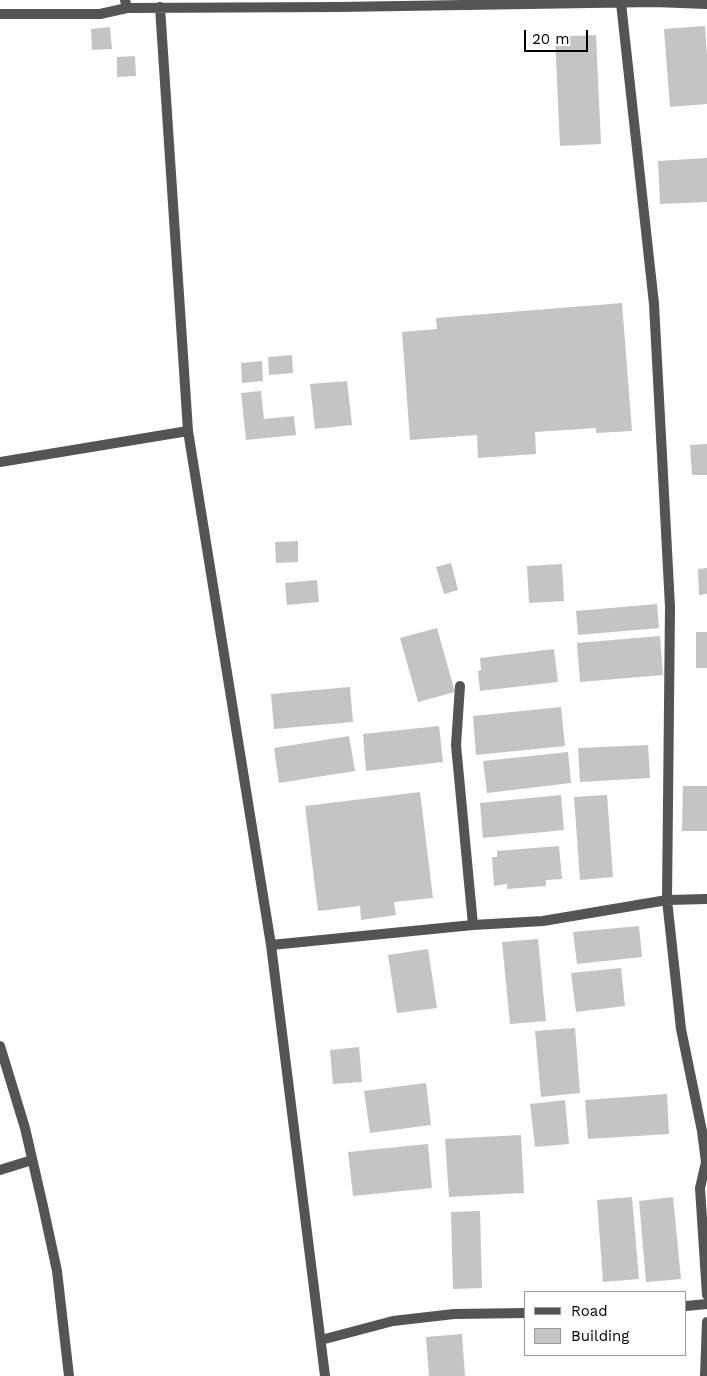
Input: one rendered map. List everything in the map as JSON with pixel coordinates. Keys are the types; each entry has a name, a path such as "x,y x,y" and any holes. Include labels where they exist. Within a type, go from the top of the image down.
{"street":[{"path":"621,2 654,304 670,608 667,900 681,1029 702,1131 706,1162 700,1188 707,1295"},
{"path":"0,14 100,14 126,4 160,7 422,3 654,2 707,4"},
{"path":"160,7 188,431 271,944 325,1376"},
{"path":"0,462 188,431"},
{"path":"460,686 456,745 473,925"},
{"path":"271,944 473,925 543,921 667,900 707,899"},
{"path":"0,1046 25,1128 56,1271 69,1376"},
{"path":"0,1170 32,1160"},
{"path":"687,1306 707,1304"},
{"path":"321,1340 393,1322 454,1314 524,1313"},
{"path":"705,1376 707,1322"}],"building":[{"path":"705,26 707,104 670,107 664,29"},
{"path":"110,27 112,49 92,50 91,29"},
{"path":"596,35 601,144 560,146 555,37"},
{"path":"135,56 136,76 117,77 117,57"},
{"path":"707,158 707,202 660,204 658,161"},
{"path":"622,303 632,431 596,433 596,428 535,432 536,454 478,458 477,435 410,440 402,332 437,329 436,318"},
{"path":"292,355 293,373 269,375 268,357"},
{"path":"262,361 263,381 242,383 241,363"},
{"path":"347,381 352,425 315,429 310,384"},
{"path":"261,391 264,419 294,416 296,435 246,440 241,393"},
{"path":"707,444 707,475 692,475 690,445"},
{"path":"298,541 298,562 276,563 275,542"},
{"path":"451,563 458,590 444,594 436,567"},
{"path":"562,564 564,601 529,603 527,566"},
{"path":"707,568 707,594 699,595 698,569"},
{"path":"317,580 319,602 287,605 285,583"},
{"path":"657,604 659,628 578,635 576,611"},
{"path":"437,628 455,692 418,702 400,638"},
{"path":"696,632 707,632 707,668 696,668"},
{"path":"660,636 663,675 580,682 577,643"},
{"path":"554,649 558,682 480,691 478,671 481,670 480,658"},
{"path":"350,687 353,722 274,729 271,694"},
{"path":"561,707 565,746 476,755 473,716"},
{"path":"439,726 443,762 366,771 363,734"},
{"path":"349,736 355,771 279,783 274,748"},
{"path":"648,745 650,778 580,782 578,748"},
{"path":"568,752 571,783 487,793 483,761"},
{"path":"683,786 707,786 707,831 682,831"},
{"path":"420,792 433,898 394,902 396,915 361,920 360,906 318,911 305,806"},
{"path":"561,795 564,830 483,838 480,803"},
{"path":"607,795 613,877 580,880 574,797"},
{"path":"559,846 562,879 546,880 546,886 507,889 507,884 494,886 492,857 497,857 497,851"},
{"path":"639,926 642,957 577,964 573,932"},
{"path":"538,939 546,1021 510,1024 502,942"},
{"path":"428,949 437,1008 397,1013 388,955"},
{"path":"621,968 625,1006 576,1012 571,973"},
{"path":"575,1028 580,1093 541,1097 535,1031"},
{"path":"359,1047 362,1082 333,1084 330,1050"},
{"path":"426,1083 431,1125 370,1133 364,1091"},
{"path":"667,1094 669,1134 588,1139 585,1100"},
{"path":"565,1100 569,1144 535,1147 530,1104"},
{"path":"521,1135 524,1193 449,1197 445,1139"},
{"path":"428,1144 432,1188 353,1196 348,1152"},
{"path":"632,1197 639,1279 603,1282 597,1200"},
{"path":"673,1197 681,1279 646,1282 639,1201"},
{"path":"480,1211 482,1288 453,1289 451,1212"},
{"path":"462,1334 465,1376 429,1376 426,1337"}]}
